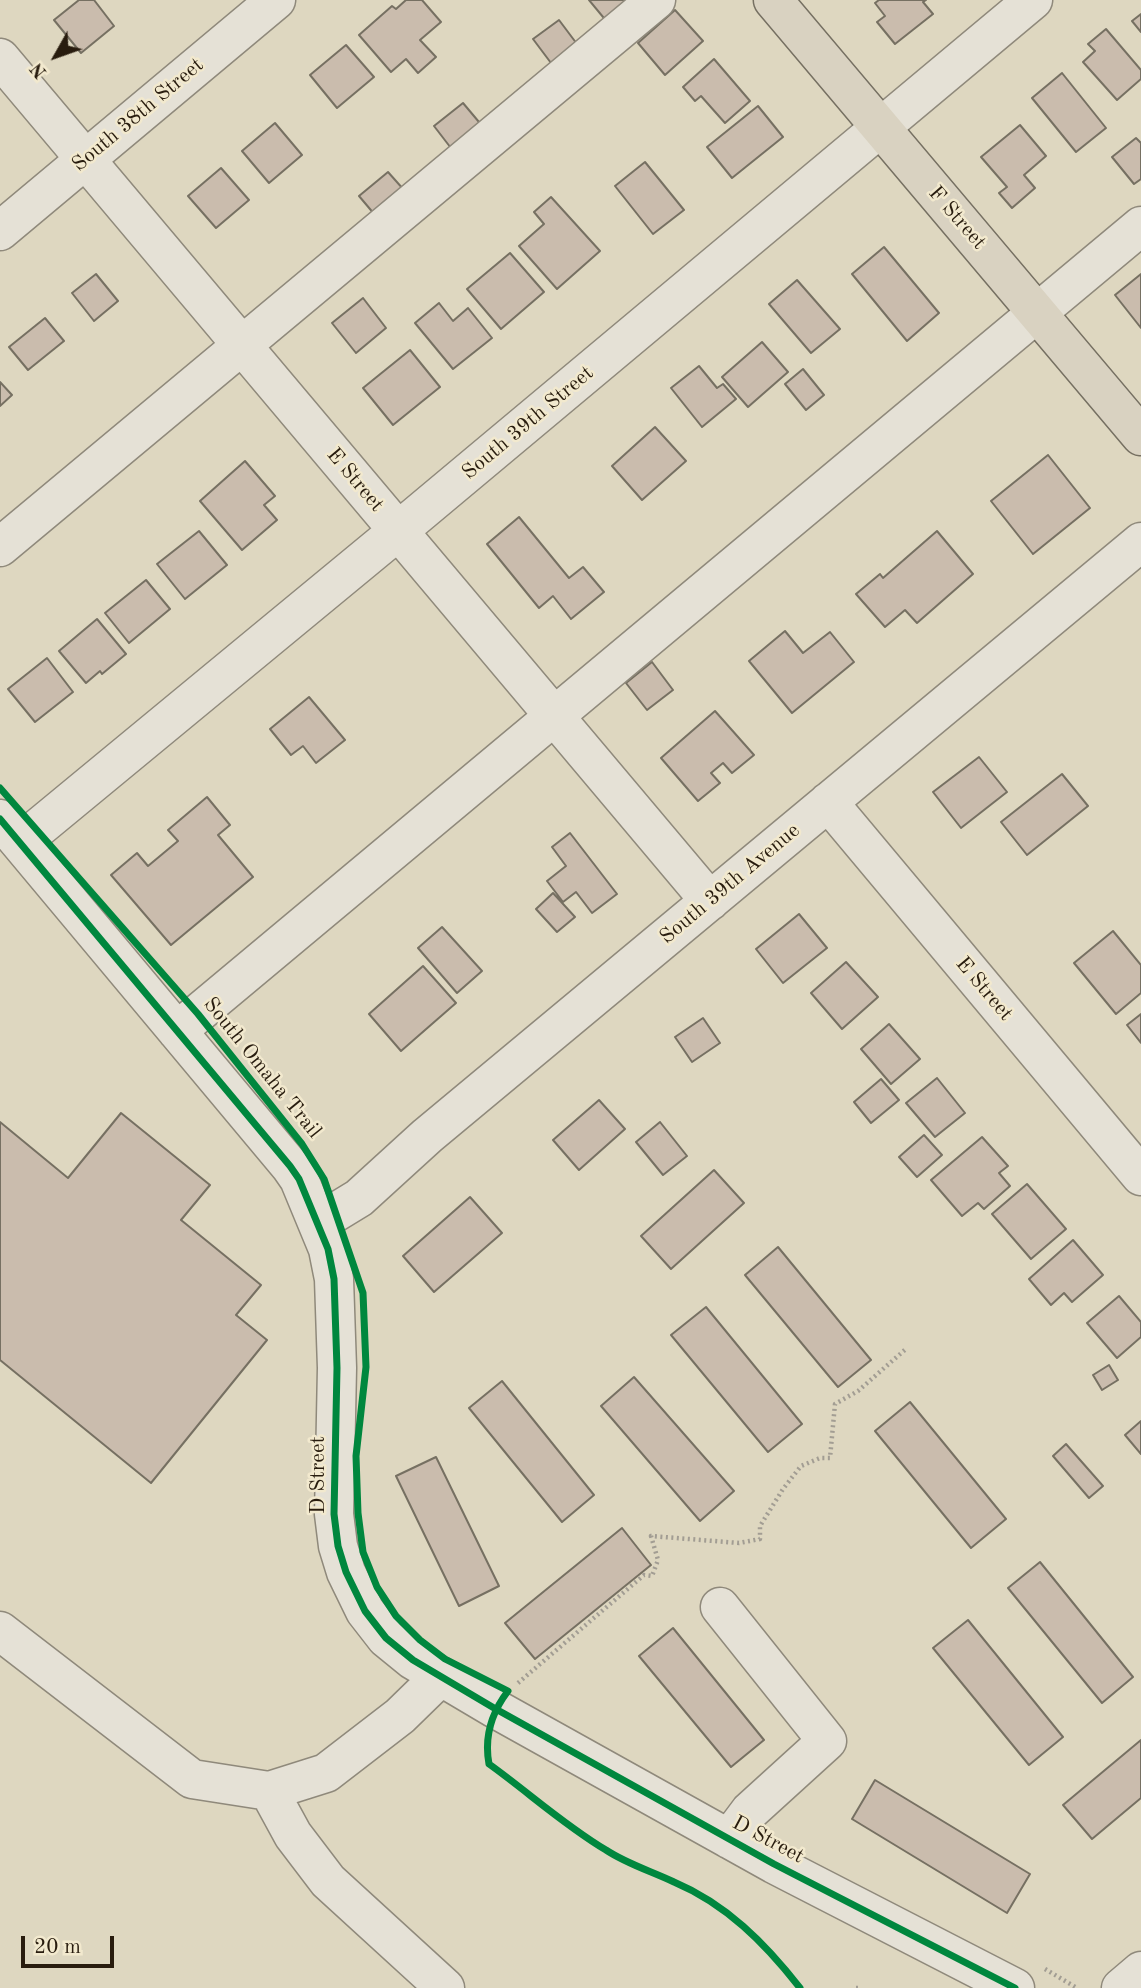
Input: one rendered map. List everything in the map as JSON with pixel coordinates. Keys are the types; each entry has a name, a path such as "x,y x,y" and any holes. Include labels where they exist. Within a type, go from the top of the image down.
{"main road":[{"name":"F Street","path":"773,0 1141,436"}],"street":[{"name":"South 38th Street","path":"0,230 276,0"},
{"path":"0,547 656,0"},
{"name":"South 39th Street","path":"10,831 398,531 1033,0"},
{"name":"E Street","path":"0,58 710,901"},
{"path":"177,1031 1141,226"},
{"name":"South 39th Avenue","path":"317,1223 359,1198 427,1136 1141,542"},
{"name":"E Street","path":"828,802 1141,1176"},
{"name":"D Street","path":"10,831 299,1179 328,1249 336,1305 334,1514 338,1546 346,1572 365,1611 386,1638 440,1677 501,1700 729,1839 1015,1988"},
{"path":"720,1607 827,1741 750,1811 729,1839"},
{"path":"0,1631 192,1779 269,1790 326,1773 400,1716 440,1677"},
{"path":"269,1790 293,1835 328,1881 445,1988"},
{"path":"1121,1988 1141,1971"}],"path":[{"path":"501,1700 644,1575 652,1576 658,1560 651,1536 739,1543 760,1539 760,1526 801,1466 820,1458 830,1458 835,1404 858,1391 907,1348"}],"building":[{"path":"79,0 94,0 114,26 81,53 54,20"},
{"path":"406,0 422,0 441,22 420,40 436,57 418,73 406,59 391,72 359,35 392,6 396,9"},
{"path":"589,0 637,0 608,23"},
{"path":"879,0 926,0 923,2 933,14 895,44 877,22 885,16 875,3"},
{"path":"675,10 703,41 665,75 638,43"},
{"path":"1141,14 1141,32 1132,21"},
{"path":"559,20 580,48 554,67 533,39"},
{"path":"1106,29 1141,70 1141,79 1117,100 1083,62 1095,51 1088,44"},
{"path":"346,45 374,77 337,108 310,75"},
{"path":"714,59 750,101 725,123 701,96 695,101 683,87"},
{"path":"1062,73 1106,128 1076,152 1032,98"},
{"path":"463,103 484,128 454,152 434,126"},
{"path":"758,106 783,137 732,178 707,147"},
{"path":"275,123 302,155 269,183 242,151"},
{"path":"1020,125 1046,156 1024,175 1035,188 1012,208 999,193 1007,187 981,157"},
{"path":"1136,138 1141,143 1141,179 1134,184 1112,157"},
{"path":"645,162 684,210 653,234 615,186"},
{"path":"221,168 249,200 216,228 188,196"},
{"path":"388,172 404,190 375,215 359,196"},
{"path":"551,197 600,251 557,289 519,246 544,224 534,212"},
{"path":"884,247 939,313 907,341 852,274"},
{"path":"510,253 544,292 501,329 467,289"},
{"path":"96,274 118,301 94,321 72,293"},
{"path":"1141,274 1141,328 1115,295"},
{"path":"797,280 840,329 811,353 769,304"},
{"path":"363,298 386,328 356,353 332,323"},
{"path":"439,303 453,321 468,308 492,338 453,369 415,323"},
{"path":"45,318 64,341 28,370 9,347"},
{"path":"762,342 788,372 748,407 722,377"},
{"path":"410,350 440,387 393,425 363,388"},
{"path":"699,366 717,388 723,384 736,399 702,427 671,388"},
{"path":"803,369 824,395 806,410 785,384"},
{"path":"0,382 12,395 0,406"},
{"path":"655,427 686,461 642,500 612,466"},
{"path":"1048,455 1090,508 1033,554 991,501"},
{"path":"245,461 275,496 264,505 277,520 242,550 200,501"},
{"path":"519,517 569,578 583,567 604,592 571,619 553,596 539,608 487,544"},
{"path":"199,531 227,565 185,599 157,564"},
{"path":"937,531 973,574 917,623 905,610 885,627 856,594 880,574 883,578"},
{"path":"146,580 170,609 129,643 105,613"},
{"path":"97,619 126,654 102,674 100,671 86,683 59,651"},
{"path":"785,631 803,653 830,632 854,662 792,713 749,661"},
{"path":"47,658 73,692 35,722 8,689"},
{"path":"652,662 673,690 647,710 626,683"},
{"path":"309,697 345,740 316,763 303,746 291,755 270,729"},
{"path":"715,711 754,755 732,773 723,763 711,773 720,783 698,801 661,758"},
{"path":"979,757 1007,792 961,828 933,792"},
{"path":"1062,774 1088,806 1027,855 1001,822"},
{"path":"207,797 230,825 218,835 253,877 171,945 111,875 137,853 148,866 178,841 168,830"},
{"path":"570,833 617,894 592,913 576,892 563,902 547,881 566,866 552,847"},
{"path":"553,893 575,917 557,932 536,909"},
{"path":"799,914 827,948 783,983 756,949"},
{"path":"442,927 482,971 457,993 418,948"},
{"path":"1113,931 1141,965 1141,993 1116,1014 1074,963"},
{"path":"846,962 878,997 842,1029 811,993"},
{"path":"423,966 456,1003 401,1051 369,1014"},
{"path":"1141,1014 1141,1043 1127,1025"},
{"path":"703,1018 720,1043 692,1062 675,1037"},
{"path":"889,1024 920,1059 891,1084 861,1049"},
{"path":"937,1078 965,1113 935,1137 906,1103"},
{"path":"881,1079 899,1100 871,1123 854,1102"},
{"path":"599,1100 625,1129 579,1170 553,1140"},
{"path":"121,1113 210,1185 181,1220 261,1285 236,1315 267,1340 151,1483 0,1360 0,1122 68,1178"},
{"path":"660,1122 687,1156 663,1175 636,1142"},
{"path":"924,1135 942,1155 917,1177 899,1157"},
{"path":"982,1137 1008,1166 999,1173 1010,1186 984,1209 978,1203 962,1216 931,1180"},
{"path":"714,1170 744,1203 671,1269 641,1236"},
{"path":"1027,1184 1066,1229 1031,1259 992,1214"},
{"path":"470,1197 502,1233 434,1292 403,1256"},
{"path":"1073,1240 1103,1275 1072,1302 1064,1293 1051,1305 1029,1279"},
{"path":"778,1247 871,1360 838,1387 745,1275"},
{"path":"1119,1296 1141,1322 1141,1337 1117,1358 1087,1323"},
{"path":"706,1307 802,1424 768,1452 671,1335"},
{"path":"1109,1365 1118,1380 1102,1390 1093,1375"},
{"path":"634,1377 734,1491 700,1521 601,1406"},
{"path":"502,1381 594,1495 562,1522 469,1408"},
{"path":"910,1402 1006,1519 971,1548 875,1431"},
{"path":"1141,1421 1141,1454 1125,1435"},
{"path":"1066,1444 1103,1486 1089,1498 1053,1456"},
{"path":"436,1457 499,1586 459,1606 396,1476"},
{"path":"622,1528 651,1565 535,1659 505,1623"},
{"path":"1040,1562 1133,1677 1102,1703 1008,1588"},
{"path":"968,1620 1063,1737 1029,1765 933,1648"},
{"path":"673,1628 764,1740 731,1767 639,1656"},
{"path":"1141,1740 1141,1798 1092,1839 1063,1805"},
{"path":"875,1780 1030,1874 1007,1913 852,1819"}],"cycle path":[{"name":"South Omaha Trail","path":"0,788 198,1014 302,1144 324,1179 363,1293 366,1367 356,1456 358,1513 363,1552 377,1587 396,1616 420,1640 445,1659 508,1691 491,1725 489,1764 606,1850 693,1891 727,1913 758,1940 800,1988"},
{"path":"0,819 299,1179 328,1249 334,1279 337,1368 334,1514 338,1546 346,1572 365,1611 386,1638 413,1660 494,1708 774,1864 1015,1988"}]}
